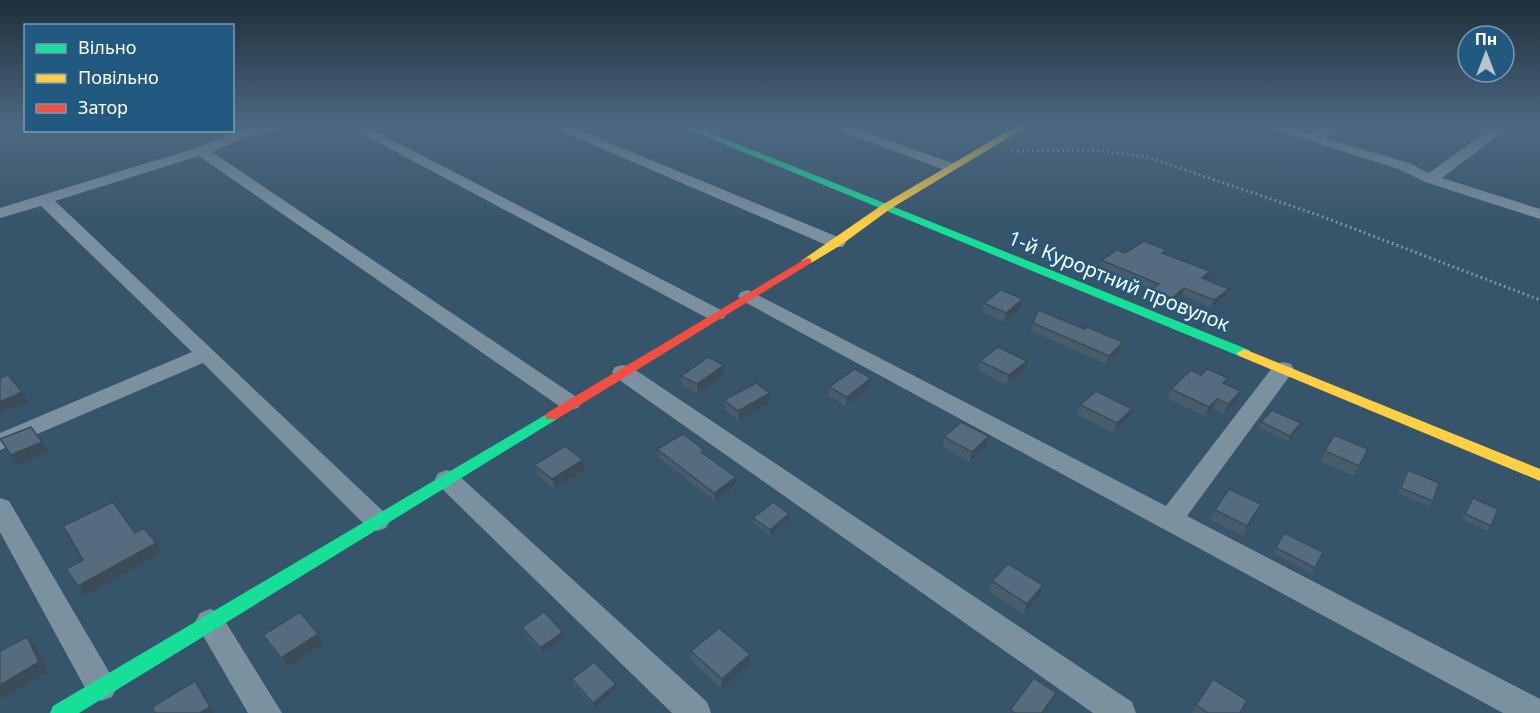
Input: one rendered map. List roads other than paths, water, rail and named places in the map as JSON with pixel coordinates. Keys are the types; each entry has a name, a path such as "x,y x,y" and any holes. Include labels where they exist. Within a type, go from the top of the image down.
{"street":[{"path":"0,213 178,158"},
{"path":"212,158 570,403"},
{"path":"414,158 716,315"},
{"path":"631,158 837,243"},
{"name":"1-й Курортний провулок","path":"763,158 1540,476"},
{"path":"925,158 950,167"},
{"path":"60,713 837,243 886,207 965,158"},
{"path":"1378,158 1404,166 1430,179 1540,214"},
{"path":"1430,179 1460,158"},
{"path":"44,200 206,354 376,521"},
{"path":"748,296 1534,713"},
{"path":"0,442 206,354"},
{"path":"1170,520 1283,369"},
{"path":"623,372 1120,713"},
{"path":"447,479 695,713"},
{"path":"0,508 101,687"},
{"path":"210,622 266,713"}]}
